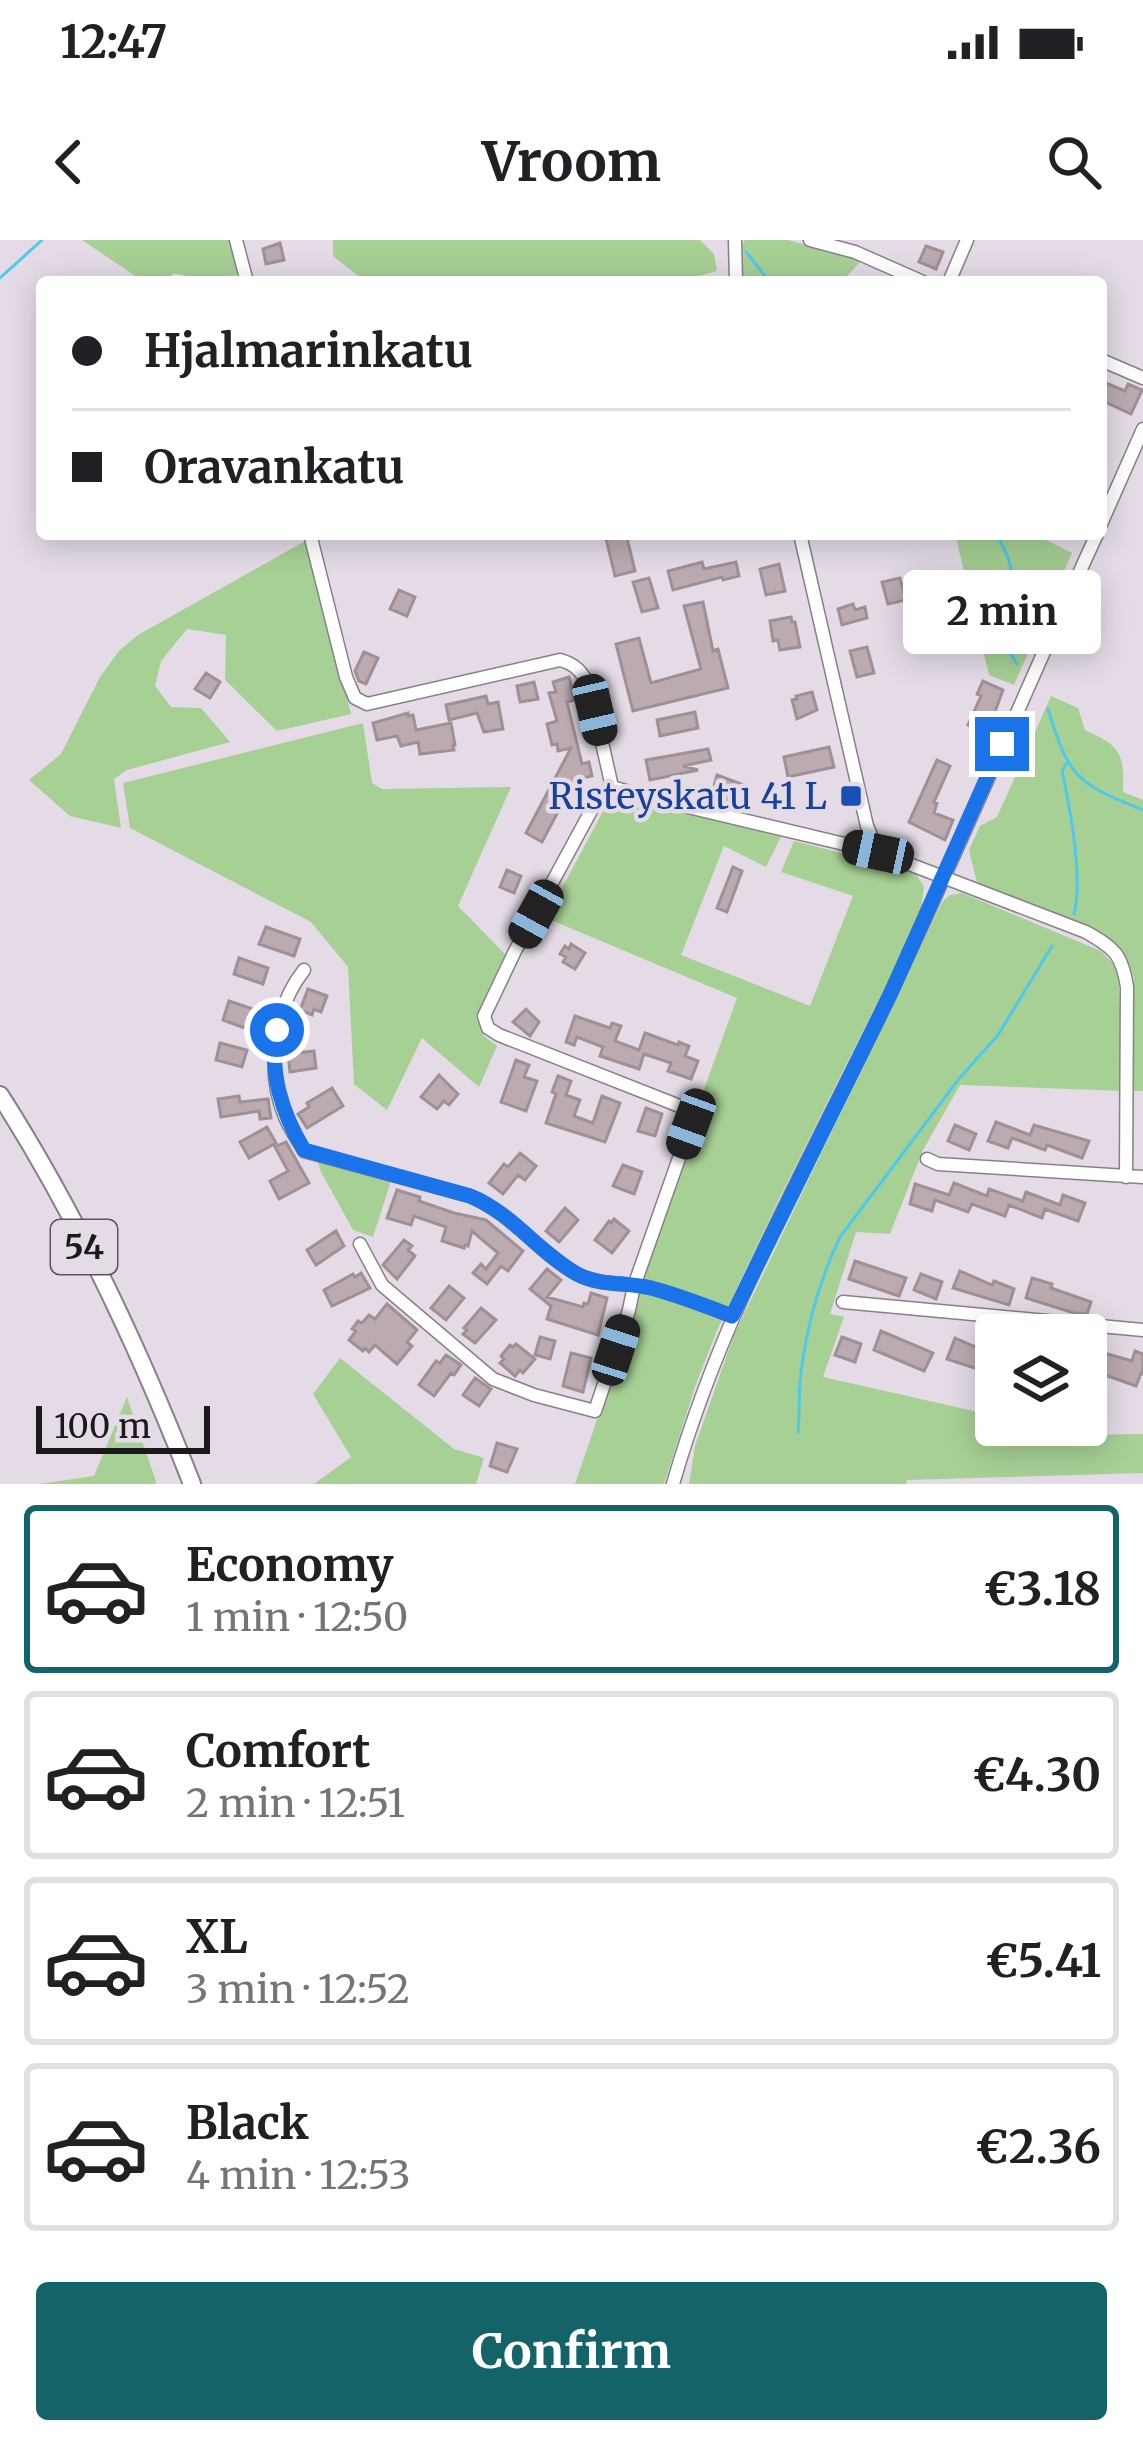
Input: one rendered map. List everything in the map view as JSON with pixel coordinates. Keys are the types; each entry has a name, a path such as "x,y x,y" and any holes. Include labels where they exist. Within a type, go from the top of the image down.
{"main road":[{"name":"54","path":"0,1095 106,1288 193,1484"}],"street":[{"path":"236,240 245,276"},
{"path":"735,240 736,276"},
{"path":"810,240 909,276"},
{"path":"952,276 967,240"},
{"path":"1107,362 1143,378"},
{"path":"1107,510 1143,429"},
{"path":"312,540 355,698 367,704 560,660 571,663 589,685 612,787"},
{"path":"801,540 867,826 878,852"},
{"path":"673,1484 732,1316 945,877 1093,540"},
{"path":"612,787 878,852 1107,944 1119,955 1127,987 1126,1177"},
{"path":"360,1244 393,1296 494,1378 534,1395 595,1411 691,1124 682,1107 532,1049 488,1028 484,1016 598,797 612,787"},
{"path":"304,970 296,980 274,1044 279,1097 304,1150 470,1196 505,1215 579,1275 648,1288 732,1316"},
{"path":"927,1159 938,1164 1143,1177"},
{"path":"843,1302 1143,1330"}],"green space":[{"path":"82,240 236,240 244,273 233,276 135,276"},
{"path":"333,240 700,240 714,254 717,271 699,276 358,276 333,256"},
{"path":"745,240 788,240 861,261 847,276 742,276 739,249"},
{"path":"307,540 351,714 277,731 225,680 226,635 187,629 161,661 155,686 171,707 201,708 230,742 127,770 114,779 121,828 70,816 29,780 61,754 100,677 119,651 138,635"},
{"path":"956,540 1046,540 1072,553 1014,685 989,675"},
{"path":"1051,696 1078,708 1085,730 1114,747 1123,768 1123,792 1143,800 1143,1091 1134,1091 1134,978 1123,951 1090,926 977,883 969,850 980,826 997,817"},
{"path":"363,723 372,783 382,789 511,787 458,906 505,954 476,1016 484,1036 497,1046 479,1087 422,1038 387,1110 354,1084 348,967 311,922 130,828 123,783"},
{"path":"617,794 781,837 766,867 724,846 681,955 810,1006 853,896 781,872 794,841 915,872 924,887 921,909 889,979 718,1328 664,1484 575,1484 737,998 546,918 608,802"},
{"path":"962,893 1101,951 1118,969 1124,1091 960,1085 923,1150 890,1234 856,1232 830,1314 844,1317 823,1377 975,1411 975,1446 1107,1446 1107,1435 1143,1434 1143,1473 907,1480 906,1484 689,1484 695,1446 734,1335 942,902"},
{"path":"321,1160 391,1181 373,1237 353,1230 321,1172"},
{"path":"340,1358 454,1449 484,1458 476,1484 314,1484 351,1457 313,1394"},
{"path":"127,1397 157,1484 39,1484 94,1476"}],"building":[{"path":"280,243 284,260 266,264 263,249"},
{"path":"926,246 943,252 936,269 919,262"},
{"path":"1107,384 1125,391 1128,384 1142,390 1131,414 1107,403"},
{"path":"606,540 627,540 635,571 615,576"},
{"path":"702,562 704,569 736,562 739,576 673,590 668,571"},
{"path":"779,564 785,591 766,595 760,569"},
{"path":"649,578 658,608 642,612 633,582"},
{"path":"900,578 906,600 888,604 882,582"},
{"path":"399,590 415,597 407,616 390,609"},
{"path":"703,602 713,651 718,649 728,688 633,711 616,644 639,638 651,683 701,669 684,606"},
{"path":"853,604 855,610 865,607 867,618 842,625 838,609"},
{"path":"791,617 800,647 780,650 778,640 773,641 770,621"},
{"path":"867,647 874,673 857,677 850,651"},
{"path":"364,652 378,658 366,684 355,671"},
{"path":"206,673 220,682 210,698 195,689"},
{"path":"569,677 575,700 567,702 582,764 589,762 592,776 575,780 542,842 526,833 571,748 558,751 557,744 552,745 547,724 557,721 549,693 556,692 553,682"},
{"path":"983,681 1003,690 987,733 968,725"},
{"path":"534,682 538,699 520,702 517,686"},
{"path":"812,692 817,710 797,719 792,700"},
{"path":"486,696 488,704 498,702 503,729 484,732 477,713 449,720 446,705"},
{"path":"695,712 698,728 660,736 657,720"},
{"path":"413,715 416,730 451,723 454,750 420,754 418,742 401,746 397,736 377,740 373,723"},
{"path":"829,747 834,767 788,777 784,757"},
{"path":"708,749 711,760 683,766 698,770 650,780 646,760"},
{"path":"937,760 950,766 934,802 934,813 953,820 945,840 909,822"},
{"path":"717,775 749,787 744,805 712,794"},
{"path":"733,867 742,871 727,912 717,908"},
{"path":"507,870 521,876 514,893 500,887"},
{"path":"266,927 300,939 294,956 259,944"},
{"path":"571,944 585,953 575,969 560,954"},
{"path":"239,958 268,968 263,984 234,974"},
{"path":"308,989 327,996 321,1012 314,1009 312,1015 300,1010"},
{"path":"229,1001 262,1012 269,1019 264,1035 223,1020"},
{"path":"526,1009 539,1022 530,1036 513,1022"},
{"path":"575,1016 610,1028 612,1023 621,1026 615,1041 639,1050 645,1033 689,1046 685,1056 698,1061 691,1079 668,1071 671,1063 644,1054 639,1069 600,1056 603,1047 577,1037 574,1045 566,1042"},
{"path":"220,1043 247,1050 242,1067 216,1060"},
{"path":"314,1051 316,1068 290,1072 288,1054"},
{"path":"516,1060 529,1065 524,1077 537,1081 526,1111 501,1102"},
{"path":"439,1075 458,1094 449,1105 444,1101 437,1109 421,1097"},
{"path":"558,1076 571,1081 566,1095 580,1100 574,1116 593,1123 602,1096 620,1103 605,1142 546,1123"},
{"path":"332,1088 343,1106 307,1128 298,1114"},
{"path":"239,1096 240,1102 268,1099 271,1118 260,1119 259,1111 221,1117 218,1099"},
{"path":"646,1108 662,1114 655,1136 638,1131"},
{"path":"996,1122 1030,1135 1034,1125 1089,1141 1082,1158 1012,1138 1008,1148 988,1141"},
{"path":"955,1125 976,1134 969,1150 948,1141"},
{"path":"267,1127 276,1143 249,1158 240,1142"},
{"path":"286,1142 309,1183 279,1199 270,1181 288,1171 275,1147"},
{"path":"520,1153 536,1166 525,1180 518,1175 503,1194 489,1183"},
{"path":"623,1165 642,1172 634,1194 613,1186"},
{"path":"954,1183 987,1196 989,1189 1023,1201 1026,1192 1060,1205 1063,1195 1085,1203 1078,1221 1045,1209 1042,1218 1009,1205 1005,1216 972,1204 968,1212 935,1200 932,1211 910,1204 915,1184 949,1195"},
{"path":"397,1190 486,1220 523,1251 508,1271 501,1266 487,1284 473,1273 481,1264 486,1269 498,1253 472,1231 464,1248 442,1241 446,1227 414,1216 411,1225 387,1218"},
{"path":"565,1208 578,1220 559,1242 546,1231"},
{"path":"614,1219 629,1231 612,1253 595,1240"},
{"path":"336,1231 344,1246 316,1265 307,1250"},
{"path":"404,1240 415,1256 397,1279 383,1265"},
{"path":"855,1261 906,1278 899,1296 849,1279"},
{"path":"547,1269 561,1280 547,1297 583,1307 591,1293 607,1298 598,1335 547,1319 551,1306 530,1289"},
{"path":"960,1271 1014,1289 1009,1305 953,1288"},
{"path":"361,1273 370,1288 332,1306 324,1290"},
{"path":"921,1274 942,1282 936,1299 914,1290"},
{"path":"1032,1278 1091,1302 1087,1314 1026,1298"},
{"path":"449,1286 464,1298 446,1320 431,1308"},
{"path":"387,1304 417,1330 407,1342 412,1346 397,1364 375,1345 363,1351 349,1340 358,1321 362,1323 369,1315 375,1319"},
{"path":"481,1308 496,1320 475,1343 463,1334 464,1328"},
{"path":"881,1331 933,1353 924,1371 874,1350"},
{"path":"540,1337 555,1341 550,1359 535,1355"},
{"path":"842,1337 861,1344 855,1362 835,1355"},
{"path":"955,1338 975,1347 975,1368 947,1359"},
{"path":"516,1344 535,1359 515,1376 500,1363 510,1345"},
{"path":"1135,1351 1143,1354 1143,1374 1136,1386 1107,1376 1107,1354 1132,1361"},
{"path":"571,1353 591,1358 583,1392 563,1386"},
{"path":"446,1355 461,1365 434,1396 419,1385"},
{"path":"475,1378 491,1389 479,1406 463,1395"},
{"path":"497,1443 517,1449 507,1472 490,1466"}],"waterway":[{"path":"0,278 42,240"},
{"path":"746,252 765,276"},
{"path":"999,540 1010,566 1006,640 1017,664"},
{"path":"1048,709 1062,750 1078,775 1103,793 1143,810"},
{"path":"1067,763 1062,771 1076,863 1074,914"},
{"path":"798,1432 808,1332 840,1237 958,1080 998,1035 1052,946"}],"place":[{"name":"Risteyskatu 41 L","path":"851,796"}],"route":[{"path":"277,1030 279,1097 304,1150 470,1196 505,1215 579,1275 648,1288 732,1316 890,995 1002,744"}]}
